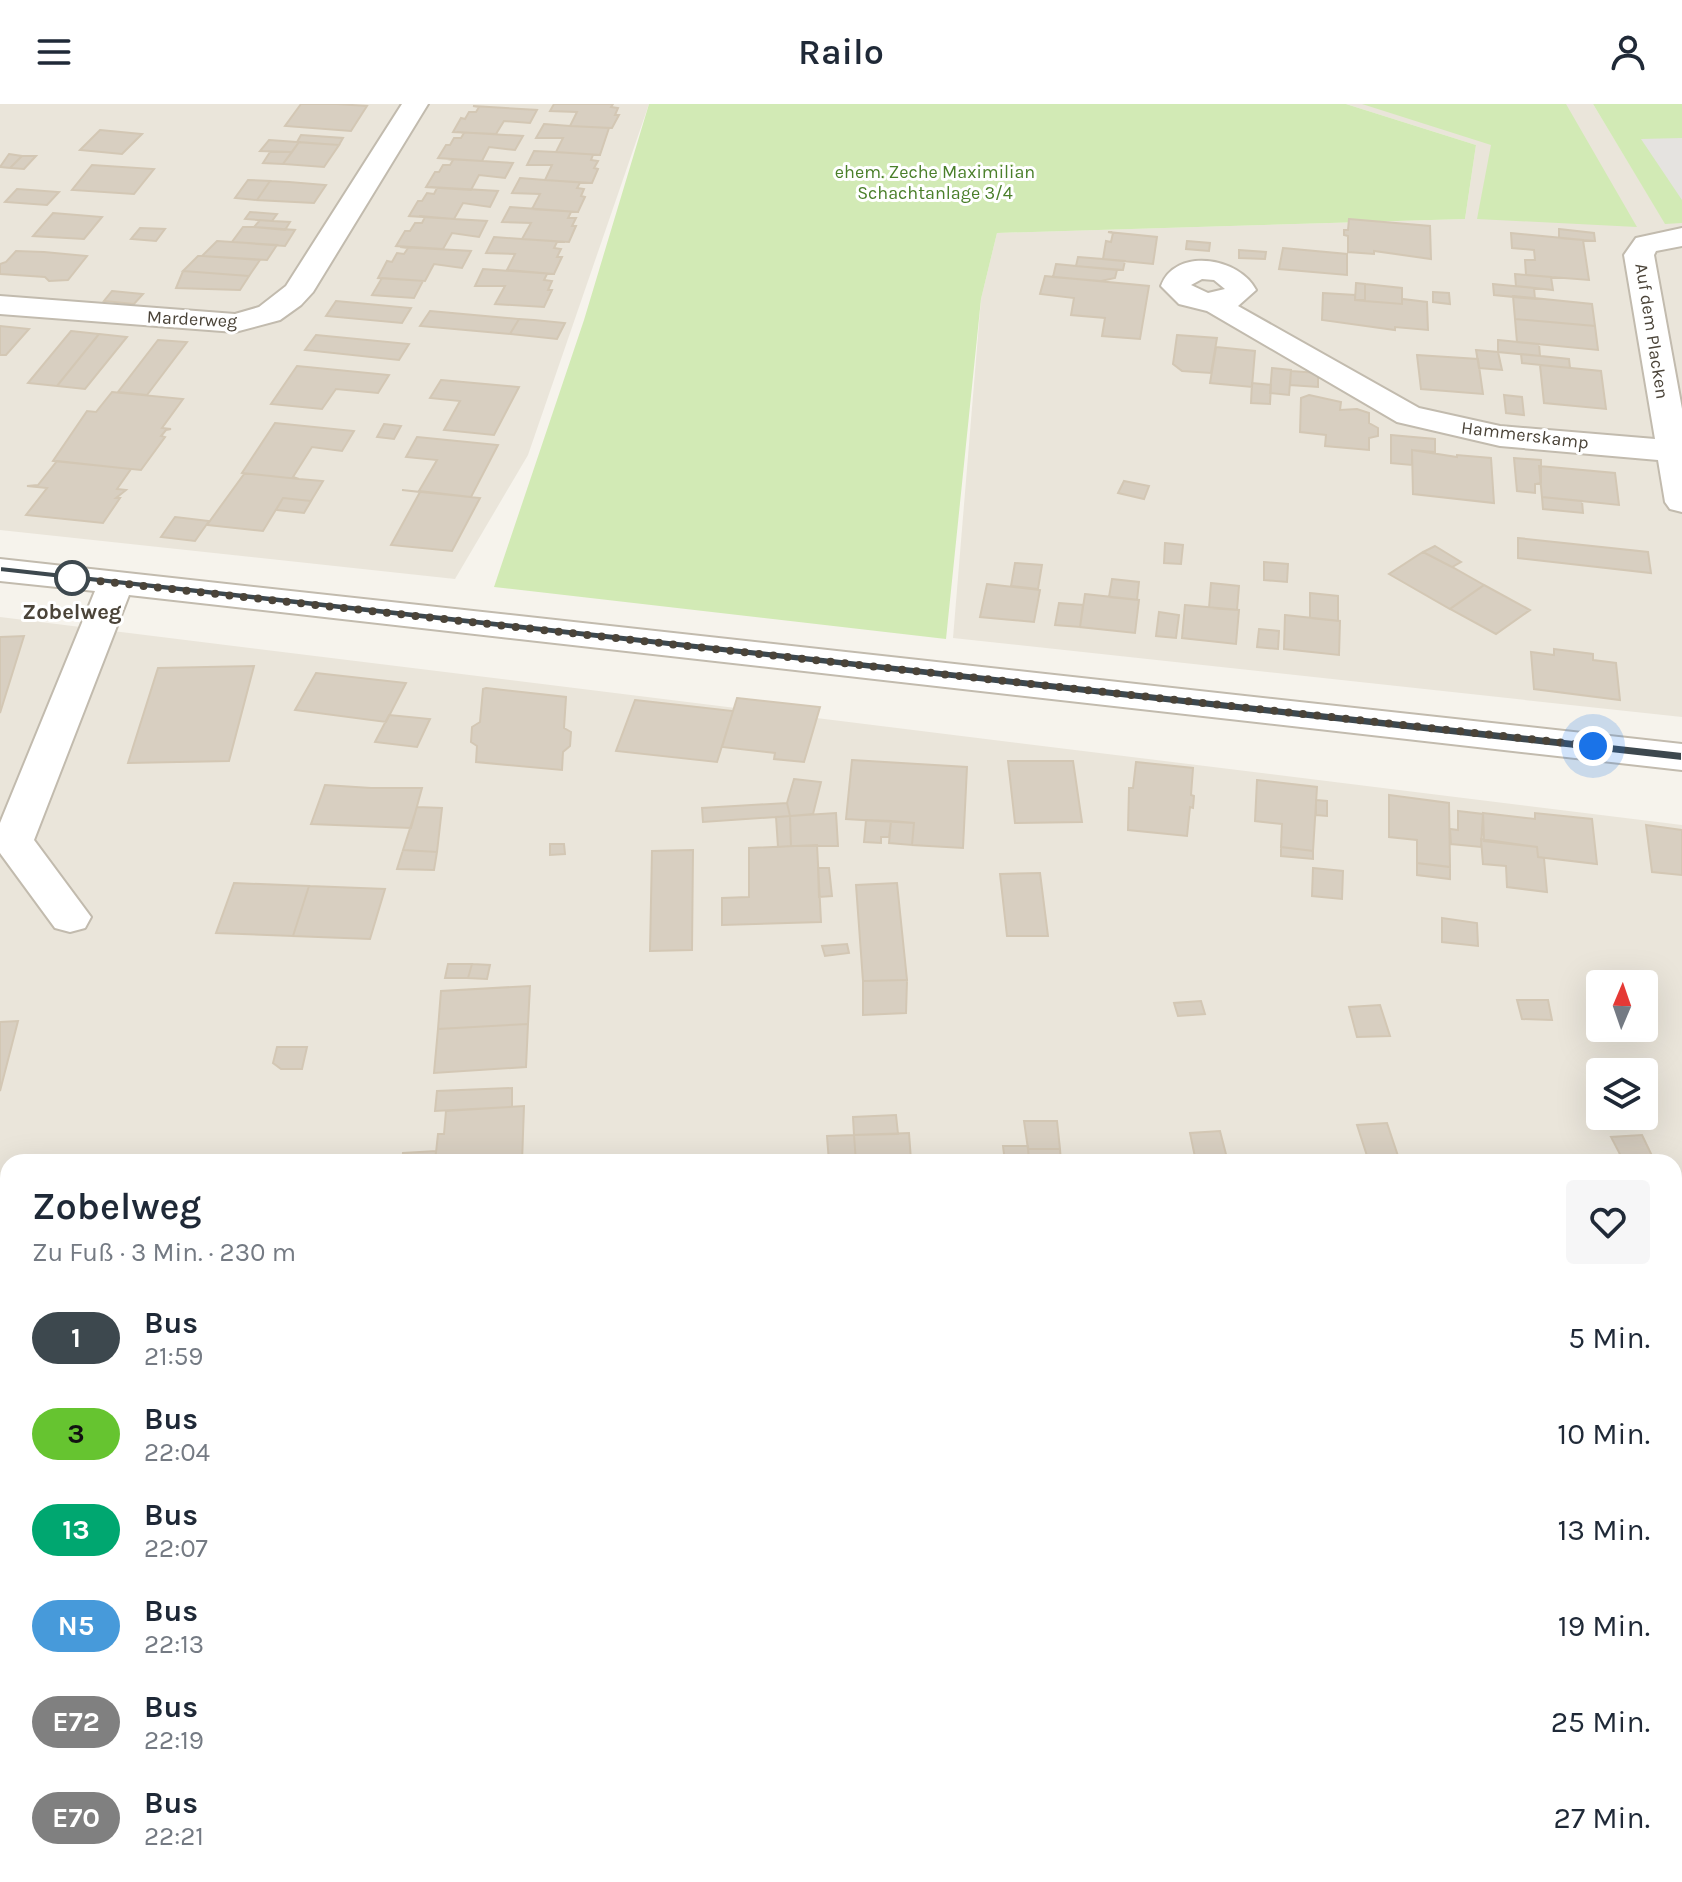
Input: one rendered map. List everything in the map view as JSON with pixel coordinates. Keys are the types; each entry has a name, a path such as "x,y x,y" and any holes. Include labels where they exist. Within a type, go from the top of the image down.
{"street":[{"name":"Marderweg","path":"0,305 235,323 259,320 279,311 298,292 415,104"},
{"name":"Auf dem Placken","path":"1682,237 1646,244 1639,255 1682,502"},
{"name":"Hammerskamp","path":"1220,302 1221,309 1408,415 1500,436 1673,451"},
{"path":"0,570 1682,757"},
{"path":"70,917 13,841 116,583"}],"shaded area":[{"path":"0,104 649,104 528,455 455,579 0,530"},
{"path":"1346,104 1593,104 1665,223 1682,223 1682,717 953,638 981,299 997,233 1465,219 1476,145"},
{"path":"1682,138 1682,200 1641,139"},
{"path":"0,617 1682,825 1682,1154 0,1154"}],"green space":[{"name":"ehem. Zeche Maximilian Schachtanlage 3/4","path":"649,104 1346,104 1476,145 1465,219 997,233 981,299 946,639 494,587 584,320"},
{"path":"1362,104 1566,104 1637,227 1477,219 1491,145"},
{"path":"1593,104 1682,104 1682,223 1665,224"}],"building":[{"path":"301,104 367,106 351,131 285,126"},
{"path":"554,104 613,104 611,107 618,108 615,115 619,115 612,128 570,126 577,112 550,111"},
{"path":"473,106 537,110 530,123 504,121 496,134 453,132 461,118 465,119 469,112 476,112 479,107"},
{"path":"544,124 609,128 600,155 556,152 563,138 536,138"},
{"path":"100,130 142,134 122,154 80,150"},
{"path":"457,132 523,136 515,150 489,147 482,161 438,158 446,145 450,145 454,138 461,138 464,133"},
{"path":"301,135 343,138 339,145 297,142"},
{"path":"269,140 299,142 292,152 260,151"},
{"path":"299,142 339,145 324,167 283,164"},
{"path":"534,151 601,155 593,155 591,160 598,161 592,183 545,180 552,165 527,165"},
{"path":"270,152 292,152 283,164 263,163"},
{"path":"9,154 22,156 10,168 0,167"},
{"path":"22,156 36,156 24,169 10,168"},
{"path":"447,159 513,163 505,178 479,175 471,190 426,187 435,172 439,172 443,165 450,165 453,160"},
{"path":"92,165 154,169 134,194 72,190"},
{"path":"520,178 587,183 580,183 577,188 584,189 581,196 585,197 578,212 532,209 540,194 512,193"},
{"path":"248,180 270,181 257,200 235,198"},
{"path":"270,181 326,185 314,203 257,200"},
{"path":"430,187 498,191 490,207 463,203 454,219 409,216 427,193 434,194 437,188"},
{"path":"17,189 59,192 47,205 5,202"},
{"path":"510,207 578,212 571,212 568,218 576,218 572,226 576,226 569,242 522,239 531,223 502,222"},
{"path":"250,212 277,214 272,221 245,219"},
{"path":"53,213 102,217 84,239 33,236"},
{"path":"419,216 487,221 479,237 452,233 443,249 396,246 405,231 410,231 415,223 422,223 425,217"},
{"path":"1349,219 1430,226 1431,259 1374,251 1374,254 1348,252 1348,236 1344,235 1344,230 1348,230"},
{"path":"260,220 290,222 285,230 254,227"},
{"path":"243,227 295,230 285,246 232,242"},
{"path":"140,228 165,229 156,241 131,239"},
{"path":"1559,229 1594,233 1595,241 1559,238"},
{"path":"1108,232 1157,237 1153,264 1103,259 1106,241 1111,242 1113,233"},
{"path":"1511,233 1583,240 1589,280 1526,275 1525,260 1535,260 1534,250 1512,248"},
{"path":"494,237 565,242 557,242 554,248 561,249 557,257 562,257 554,274 507,270 515,254 486,253"},
{"path":"217,241 277,245 267,260 202,256"},
{"path":"1187,241 1210,243 1209,251 1186,249"},
{"path":"400,247 471,251 462,268 434,264 425,281 378,278 387,261 392,262 397,253 404,254 408,248"},
{"path":"1283,248 1347,254 1347,275 1279,269"},
{"path":"1239,250 1266,252 1265,259 1239,258"},
{"path":"16,251 87,256 68,280 49,281 45,277 0,274 0,264"},
{"path":"198,256 260,260 249,276 183,271"},
{"path":"1078,257 1125,261 1123,270 1076,266"},
{"path":"1056,264 1117,270 1115,278 1101,281 1053,277"},
{"path":"483,269 554,274 547,274 544,280 552,281 548,290 552,290 544,307 495,304 505,286 475,286"},
{"path":"183,271 249,276 240,290 176,288"},
{"path":"1515,274 1551,277 1553,290 1516,286"},
{"path":"1045,276 1149,286 1140,339 1102,336 1105,318 1071,315 1074,298 1040,294"},
{"path":"382,278 423,281 414,298 372,295"},
{"path":"1356,283 1365,284 1365,300 1355,300"},
{"path":"1365,284 1402,288 1402,304 1365,301"},
{"path":"1493,284 1534,288 1535,299 1494,295"},
{"path":"112,291 143,294 134,304 104,301"},
{"path":"1433,292 1449,293 1450,304 1433,302"},
{"path":"1323,293 1355,295 1355,300 1365,301 1402,304 1402,299 1427,302 1428,330 1395,327 1395,330 1322,320"},
{"path":"1513,296 1592,304 1595,326 1515,319"},
{"path":"336,301 411,308 402,323 326,316"},
{"path":"430,311 519,319 510,334 420,326"},
{"path":"519,319 565,323 557,339 510,334"},
{"path":"1515,319 1595,326 1598,350 1517,342"},
{"path":"0,326 29,329 6,355 0,355"},
{"path":"71,331 99,334 57,386 28,383"},
{"path":"99,334 127,337 85,389 57,386"},
{"path":"316,335 409,344 399,360 305,350"},
{"path":"1177,335 1217,338 1211,373 1182,371 1173,364"},
{"path":"158,340 187,342 147,395 118,392"},
{"path":"1498,340 1539,344 1540,356 1498,352"},
{"path":"1216,347 1255,351 1252,387 1210,383"},
{"path":"1476,350 1498,352 1502,370 1479,368"},
{"path":"1521,354 1569,359 1570,368 1522,363"},
{"path":"1417,355 1478,359 1483,394 1421,389"},
{"path":"1540,365 1601,371 1606,409 1544,403"},
{"path":"297,366 389,375 378,393 336,389 322,409 271,404"},
{"path":"1272,368 1291,370 1289,395 1270,393"},
{"path":"1291,371 1318,373 1318,387 1290,385"},
{"path":"441,380 519,387 494,435 444,430 460,401 430,398"},
{"path":"1252,383 1271,385 1270,404 1251,403"},
{"path":"112,392 183,399 162,428 171,429 161,436 165,437 141,470 53,461 87,411 96,412"},
{"path":"1309,395 1341,402 1340,410 1357,409 1369,413 1369,423 1378,428 1378,436 1369,438 1369,450 1325,446 1326,435 1300,432 1301,398"},
{"path":"1504,395 1522,397 1524,415 1506,413"},
{"path":"275,423 354,431 342,451 312,447 293,477 299,479 242,473"},
{"path":"384,424 401,426 394,439 377,437"},
{"path":"1391,435 1435,439 1435,452 1412,450 1412,465 1391,463"},
{"path":"417,437 498,445 471,497 419,491 437,460 406,457"},
{"path":"1412,450 1457,457 1491,458 1494,503 1413,494"},
{"path":"1514,458 1541,460 1541,483 1535,484 1535,493 1517,491"},
{"path":"57,461 131,469 117,489 126,490 116,498 120,498 103,523 26,515 47,488 27,486 38,485"},
{"path":"1539,466 1615,473 1619,505 1542,497"},
{"path":"242,473 323,481 311,501 283,498 263,531 207,525"},
{"path":"1124,481 1149,486 1144,499 1118,493"},
{"path":"402,490 480,498 452,551 391,545 420,492"},
{"path":"1542,497 1582,501 1583,513 1543,509"},
{"path":"283,498 311,501 304,513 276,510"},
{"path":"175,517 209,521 195,541 161,537"},
{"path":"1518,538 1648,552 1651,573 1518,558"},
{"path":"1165,543 1183,545 1181,564 1164,563"},
{"path":"1435,546 1461,562 1452,567 1423,552"},
{"path":"1423,552 1484,585 1450,609 1389,574"},
{"path":"1264,562 1288,564 1287,582 1264,580"},
{"path":"1015,563 1042,565 1038,589 1011,586"},
{"path":"1112,579 1139,582 1137,600 1109,597"},
{"path":"1211,583 1239,586 1237,610 1209,608"},
{"path":"987,584 1040,590 1034,622 980,617"},
{"path":"1484,585 1530,610 1496,634 1450,609"},
{"path":"1310,593 1338,596 1338,621 1310,618"},
{"path":"1085,594 1139,600 1135,633 1080,627"},
{"path":"1059,603 1083,605 1080,627 1055,625"},
{"path":"1185,605 1239,610 1236,644 1182,638"},
{"path":"1159,612 1179,615 1176,638 1156,636"},
{"path":"1285,615 1340,621 1339,655 1284,649"},
{"path":"1259,629 1279,631 1278,649 1257,647"},
{"path":"24,636 0,713 0,637"},
{"path":"1554,649 1593,654 1593,660 1616,663 1620,700 1534,689 1531,652 1554,655"},
{"path":"254,666 229,761 128,763 158,668"},
{"path":"316,673 406,683 386,722 295,710"},
{"path":"483,689 566,697 564,728 571,732 570,746 563,752 562,770 476,762 477,746 471,742 472,727 480,722"},
{"path":"737,698 820,707 804,762 774,759 775,753 722,747"},
{"path":"635,700 733,711 717,762 616,751"},
{"path":"389,715 430,719 417,747 375,742"},
{"path":"852,760 967,767 963,848 912,845 914,823 846,819"},
{"path":"1008,761 1073,761 1082,822 1015,823"},
{"path":"1136,762 1193,768 1193,808 1190,807 1187,836 1128,830 1129,788 1133,788"},
{"path":"794,779 821,782 813,814 790,816 787,803"},
{"path":"1257,780 1317,787 1313,851 1281,847 1282,824 1255,821"},
{"path":"325,785 422,788 411,828 311,824"},
{"path":"1389,795 1449,803 1450,867 1417,863 1417,840 1389,837"},
{"path":"1316,800 1327,801 1327,816 1316,815"},
{"path":"787,803 790,816 703,822 702,808"},
{"path":"417,807 442,808 437,852 403,850"},
{"path":"1458,811 1483,814 1481,847 1451,844 1450,829 1458,830"},
{"path":"836,813 838,846 791,846 790,816"},
{"path":"1483,813 1535,819 1535,813 1592,819 1597,864 1538,857 1537,847 1484,841"},
{"path":"790,816 791,846 778,847 776,817"},
{"path":"866,820 891,821 889,837 881,837 881,843 864,842"},
{"path":"891,821 914,823 912,845 889,843"},
{"path":"1646,825 1682,830 1682,875 1652,872"},
{"path":"1481,839 1537,847 1538,857 1544,858 1547,892 1507,887 1506,866 1483,864"},
{"path":"550,844 564,844 565,854 550,855"},
{"path":"817,845 821,922 722,925 722,898 749,897 749,848"},
{"path":"1281,847 1313,851 1313,859 1281,856"},
{"path":"403,850 437,852 434,870 397,869"},
{"path":"693,850 692,950 650,951 652,851"},
{"path":"1417,863 1450,867 1450,879 1417,875"},
{"path":"818,868 829,868 832,896 819,897"},
{"path":"1313,868 1343,871 1342,899 1312,896"},
{"path":"1040,873 1048,936 1007,936 1000,874"},
{"path":"234,883 309,886 293,936 216,933"},
{"path":"897,883 907,980 863,981 856,885"},
{"path":"309,886 385,889 370,939 293,936"},
{"path":"1442,918 1477,923 1478,946 1442,942"},
{"path":"847,944 849,953 825,956 822,946"},
{"path":"448,964 472,964 468,978 445,978"},
{"path":"472,964 490,965 487,979 468,978"},
{"path":"907,980 906,1013 863,1015 863,981"},
{"path":"530,986 528,1024 438,1029 441,991"},
{"path":"1517,1000 1548,1000 1552,1020 1522,1019"},
{"path":"1201,1001 1205,1014 1178,1016 1174,1003"},
{"path":"1380,1005 1390,1036 1357,1037 1349,1007"},
{"path":"18,1021 0,1091 0,1022"},
{"path":"528,1024 526,1067 434,1073 438,1029"},
{"path":"277,1047 307,1047 302,1069 281,1069 273,1063"},
{"path":"512,1088 512,1107 435,1111 437,1091"},
{"path":"524,1106 522,1154 436,1154 438,1134 444,1134 446,1111"},
{"path":"896,1115 898,1134 854,1135 853,1117"},
{"path":"1024,1121 1057,1121 1060,1149 1028,1149"},
{"path":"1387,1123 1397,1154 1366,1154 1357,1125"},
{"path":"1220,1131 1226,1154 1194,1154 1190,1133"},
{"path":"909,1133 911,1154 855,1154 854,1135"},
{"path":"854,1135 855,1154 828,1154 827,1136"},
{"path":"1642,1135 1651,1154 1620,1154 1611,1137"},
{"path":"1003,1146 1028,1146 1028,1154 1004,1154"},
{"path":"1028,1149 1060,1149 1060,1154 1028,1154"},
{"path":"436,1151 436,1154 403,1153"}],"bus line":[{"name":"1","path":"0,570 1682,757"}],"place":[{"name":"Zobelweg","path":"72,578"}],"route":[{"path":"72,578 1593,746"}]}
